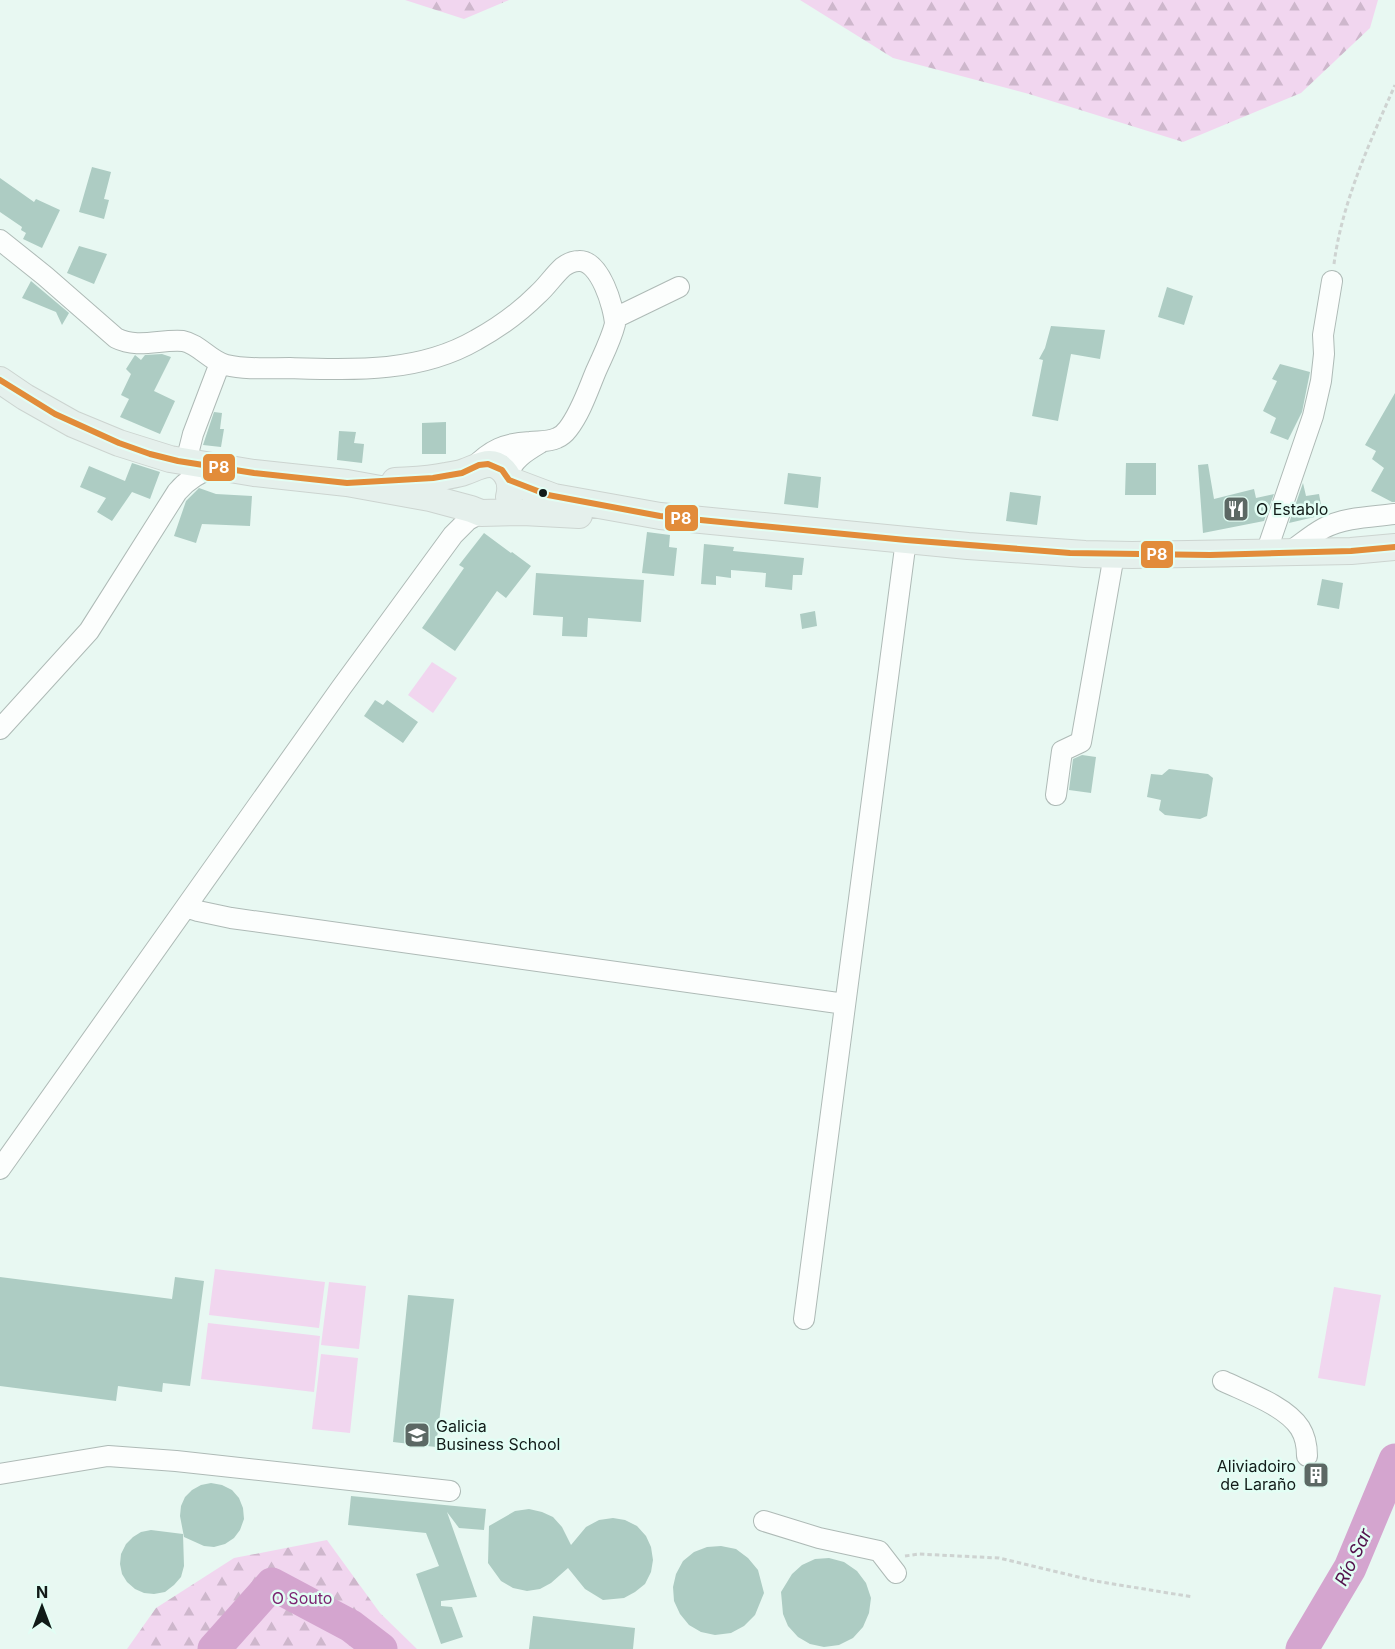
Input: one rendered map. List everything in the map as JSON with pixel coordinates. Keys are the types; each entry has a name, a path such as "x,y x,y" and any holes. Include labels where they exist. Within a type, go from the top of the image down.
{"main road":[{"path":"0,380 73,424 119,443 178,460 215,467 347,483 430,498 473,498 523,512 660,516 906,540 1114,555 1352,551 1395,547"},
{"path":"347,483 447,476 473,498 498,510 508,501 511,491 508,478 502,470 492,465 479,465 473,498"},
{"path":"508,478 554,497 660,516"},
{"path":"1352,551 1395,556"}],"street":[{"path":"0,240 116,338 125,343 183,341 220,363 255,368 366,369 416,364 431,360 463,347 490,332 537,296 561,268 577,260 589,264 598,273 606,291 615,318 614,330 588,391 569,428 561,436 543,442 516,459 508,478"},
{"path":"1277,553 1292,474 1313,416 1321,381 1324,354 1323,335 1332,281"},
{"path":"615,318 679,287"},
{"path":"177,492 179,482 176,465 193,434 220,363"},
{"path":"0,1169 341,688 453,535 473,498 486,455 499,448 527,442 543,442"},
{"path":"0,729 89,631 177,492 193,477 215,467"},
{"path":"1277,553 1333,524 1395,514"},
{"path":"804,1319 906,540"},
{"path":"1056,795 1062,751 1081,742 1114,555"},
{"path":"186,907 231,918 845,1004"},
{"path":"1223,1381 1291,1417 1305,1438 1306,1456"},
{"path":"0,1474 108,1456 176,1461 450,1491"},
{"path":"764,1521 819,1538 879,1551 891,1565"}],"path":[{"path":"1332,281 1341,223 1359,171 1395,85"},
{"path":"891,1565 919,1554 999,1558 1095,1581 1193,1597"}],"green space":[{"path":"405,0 509,0 464,19"},
{"path":"800,0 1378,0 1370,28 1301,93 1183,142 1029,94 893,58"},
{"path":"432,662 457,678 433,713 408,695"},
{"path":"215,1269 325,1282 319,1328 209,1315"},
{"path":"329,1282 366,1286 359,1349 321,1345"},
{"path":"1334,1287 1381,1295 1365,1386 1318,1378"},
{"path":"208,1323 320,1336 314,1392 201,1379"},
{"path":"321,1354 358,1358 350,1433 312,1429"},
{"name":"O Souto","path":"327,1540 380,1613 417,1649 127,1649 156,1608 234,1558"}],"building":[{"path":"92,167 111,172 104,199 109,200 104,219 79,212"},
{"path":"0,178 34,202 36,199 60,210 42,248 23,239 26,233 21,230 22,227 0,212"},
{"path":"79,246 107,254 94,284 67,273"},
{"path":"31,281 69,313 62,325 56,312 22,298"},
{"path":"1167,287 1193,296 1184,325 1158,317"},
{"path":"1051,326 1105,330 1100,359 1071,354 1058,421 1032,416 1043,360 1039,359 1045,348"},
{"path":"162,354 171,357 154,391 175,401 160,434 120,417 129,399 121,395 131,374 126,369 135,355 141,360 145,355"},
{"path":"1280,364 1310,372 1302,412 1288,440 1270,433 1276,418 1263,411 1277,381 1272,379"},
{"path":"1395,393 1395,502 1392,502 1371,491 1384,468 1372,459 1376,451 1365,445"},
{"path":"214,412 222,413 220,429 224,429 221,447 203,445"},
{"path":"446,422 446,454 422,454 422,423"},
{"path":"339,431 356,432 354,443 364,444 362,463 337,460"},
{"path":"132,463 160,472 150,499 132,492 112,521 97,512 106,498 80,487 89,466 125,481"},
{"path":"1126,463 1156,463 1156,495 1125,495"},
{"name":"O Establo","path":"1208,464 1214,499 1254,489 1256,498 1274,494 1264,521 1203,533 1198,465"},
{"path":"788,473 821,477 818,508 784,504"},
{"path":"1303,483 1306,496 1319,494 1323,515 1289,523"},
{"path":"199,488 216,494 252,496 250,526 202,524 196,543 174,536 186,501"},
{"path":"1010,492 1041,496 1037,525 1006,521"},
{"path":"647,532 670,535 669,547 677,548 674,576 642,573"},
{"path":"484,533 531,566 506,598 497,591 455,651 422,628 464,568 459,565"},
{"path":"704,544 734,547 733,551 804,558 802,575 793,575 792,590 765,587 766,573 731,570 731,578 716,576 716,585 701,584"},
{"path":"536,573 644,580 641,622 588,618 587,637 562,636 563,617 533,615"},
{"path":"1322,579 1343,583 1339,609 1317,605"},
{"path":"815,611 817,626 802,629 800,614"},
{"path":"375,700 383,705 387,700 418,722 403,743 364,716"},
{"path":"1082,755 1096,757 1091,793 1069,790 1073,759"},
{"path":"1169,769 1208,774 1213,778 1207,816 1200,819 1165,815 1159,810 1161,800 1147,797 1151,774 1162,775"},
{"path":"0,1277 172,1299 175,1277 204,1281 190,1386 163,1383 162,1392 118,1386 116,1401 0,1386"},
{"path":"408,1295 454,1299 436,1447 393,1442"},
{"path":"211,1483 232,1490 239,1498 244,1519 234,1538 214,1547 204,1546 184,1537 180,1516 185,1497 201,1485"},
{"path":"351,1496 486,1509 484,1530 459,1528 447,1512 477,1597 441,1601 441,1606 452,1607 463,1637 441,1644 416,1574 439,1566 426,1533 348,1525"},
{"path":"529,1509 553,1517 562,1527 571,1545 586,1527 599,1520 613,1518 625,1520 637,1526 646,1536 653,1560 651,1572 645,1584 624,1598 603,1600 585,1589 568,1568 551,1583 540,1589 527,1591 513,1588 501,1581 488,1563 489,1526 515,1511"},
{"path":"151,1530 183,1534 184,1566 181,1577 165,1592 154,1594 135,1589 127,1582 120,1564 121,1554 126,1544 141,1532"},
{"path":"721,1546 736,1549 748,1558 758,1570 764,1593 755,1615 744,1626 731,1633 715,1635 701,1632 689,1625 680,1614 674,1601 673,1587 676,1574 683,1561 694,1552 707,1547"},
{"path":"829,1558 844,1562 857,1571 866,1583 871,1598 869,1613 863,1627 853,1638 839,1645 824,1647 810,1644 798,1637 788,1626 783,1614 781,1592 792,1574 802,1565 815,1559"},
{"path":"533,1616 635,1628 633,1649 529,1649"}],"waterway":[{"name":"Río Sar","path":"1302,1649 1350,1568 1395,1460"},
{"name":"Río Sar","path":"214,1649 272,1584 351,1626 381,1649"}],"transit line":[{"name":"P8","path":"0,380 55,414 119,443 178,461 254,473 347,483 433,478 462,473 479,465 488,464 502,470 509,480 548,495 660,516 1070,553 1210,555 1351,551 1395,547"}],"place":[{"name":"O Establo","path":"1236,509"},
{"name":"Galicia Business School","path":"417,1435"},
{"name":"Aliviadoiro de Laraño","path":"1316,1475"}]}
